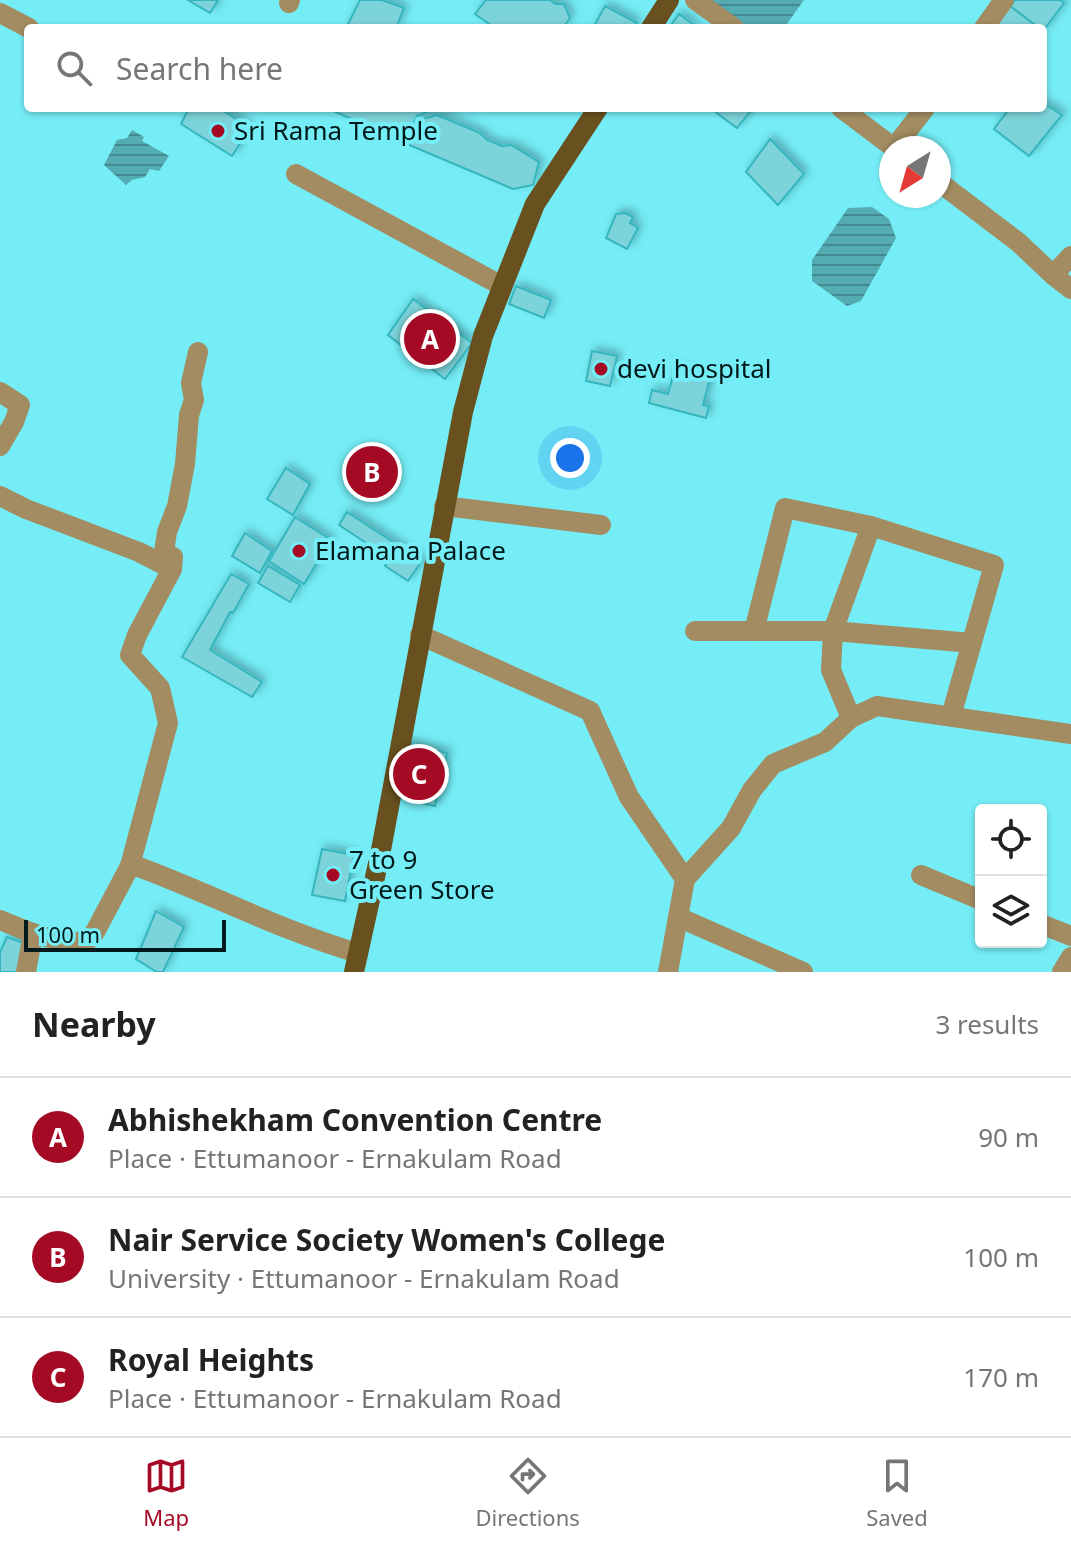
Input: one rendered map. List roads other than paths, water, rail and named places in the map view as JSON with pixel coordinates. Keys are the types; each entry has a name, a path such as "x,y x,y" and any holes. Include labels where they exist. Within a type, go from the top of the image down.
{"main road":[{"path":"654,24 669,0"},
{"path":"356,963 381,850 463,412 483,336 535,204 595,112"}],"street":[{"path":"695,0 728,24"},
{"path":"987,24 1004,0"},
{"path":"0,13 24,25"},
{"path":"846,112 879,137"},
{"path":"903,136 922,112"},
{"path":"296,174 502,286"},
{"path":"951,191 1018,242 1071,289"},
{"path":"1053,275 1071,256"},
{"path":"0,920 33,934 68,943 86,942 95,932 130,866 168,723 160,688 130,655 137,635 172,569 173,557 164,552 189,445 189,415 194,400 191,383 198,352"},
{"path":"0,392 20,405 0,446"},
{"path":"0,496 139,552 172,569"},
{"path":"444,506 601,525"},
{"path":"754,631 785,508 871,526 994,565 951,716"},
{"path":"851,718 831,670 833,631 871,526"},
{"path":"695,631 833,631 972,643"},
{"path":"420,635 590,711 629,797 685,879"},
{"path":"668,972 685,879 731,828 752,790 773,764 825,742 851,718 877,706 1071,734"},
{"path":"130,866 197,889 302,935 356,963"},
{"path":"921,875 975,898"},
{"path":"678,917 803,972"},
{"path":"1047,926 1071,936"},
{"path":"26,972 33,934"},
{"path":"1062,972 1071,957"}],"water":[{"path":"706,0 804,0 787,24 738,24"},
{"path":"132,130 144,137 142,141 169,156 159,171 150,169 145,177 126,185 104,165 117,140 127,138"},
{"path":"872,207 889,219 896,238 861,301 847,306 812,281 812,260 848,208"}],"place":[{"name":"Sri Rama Temple","path":"218,131"},
{"name":"Abhishekham Convention Centre","path":"430,339"},
{"name":"devi hospital","path":"601,369"},
{"name":"Nair Service Society Women's College","path":"372,472"},
{"name":"Elamana Palace","path":"299,551"},
{"name":"Royal Heights","path":"419,774"},
{"name":"7 to 9 Green Store","path":"333,875"}]}
